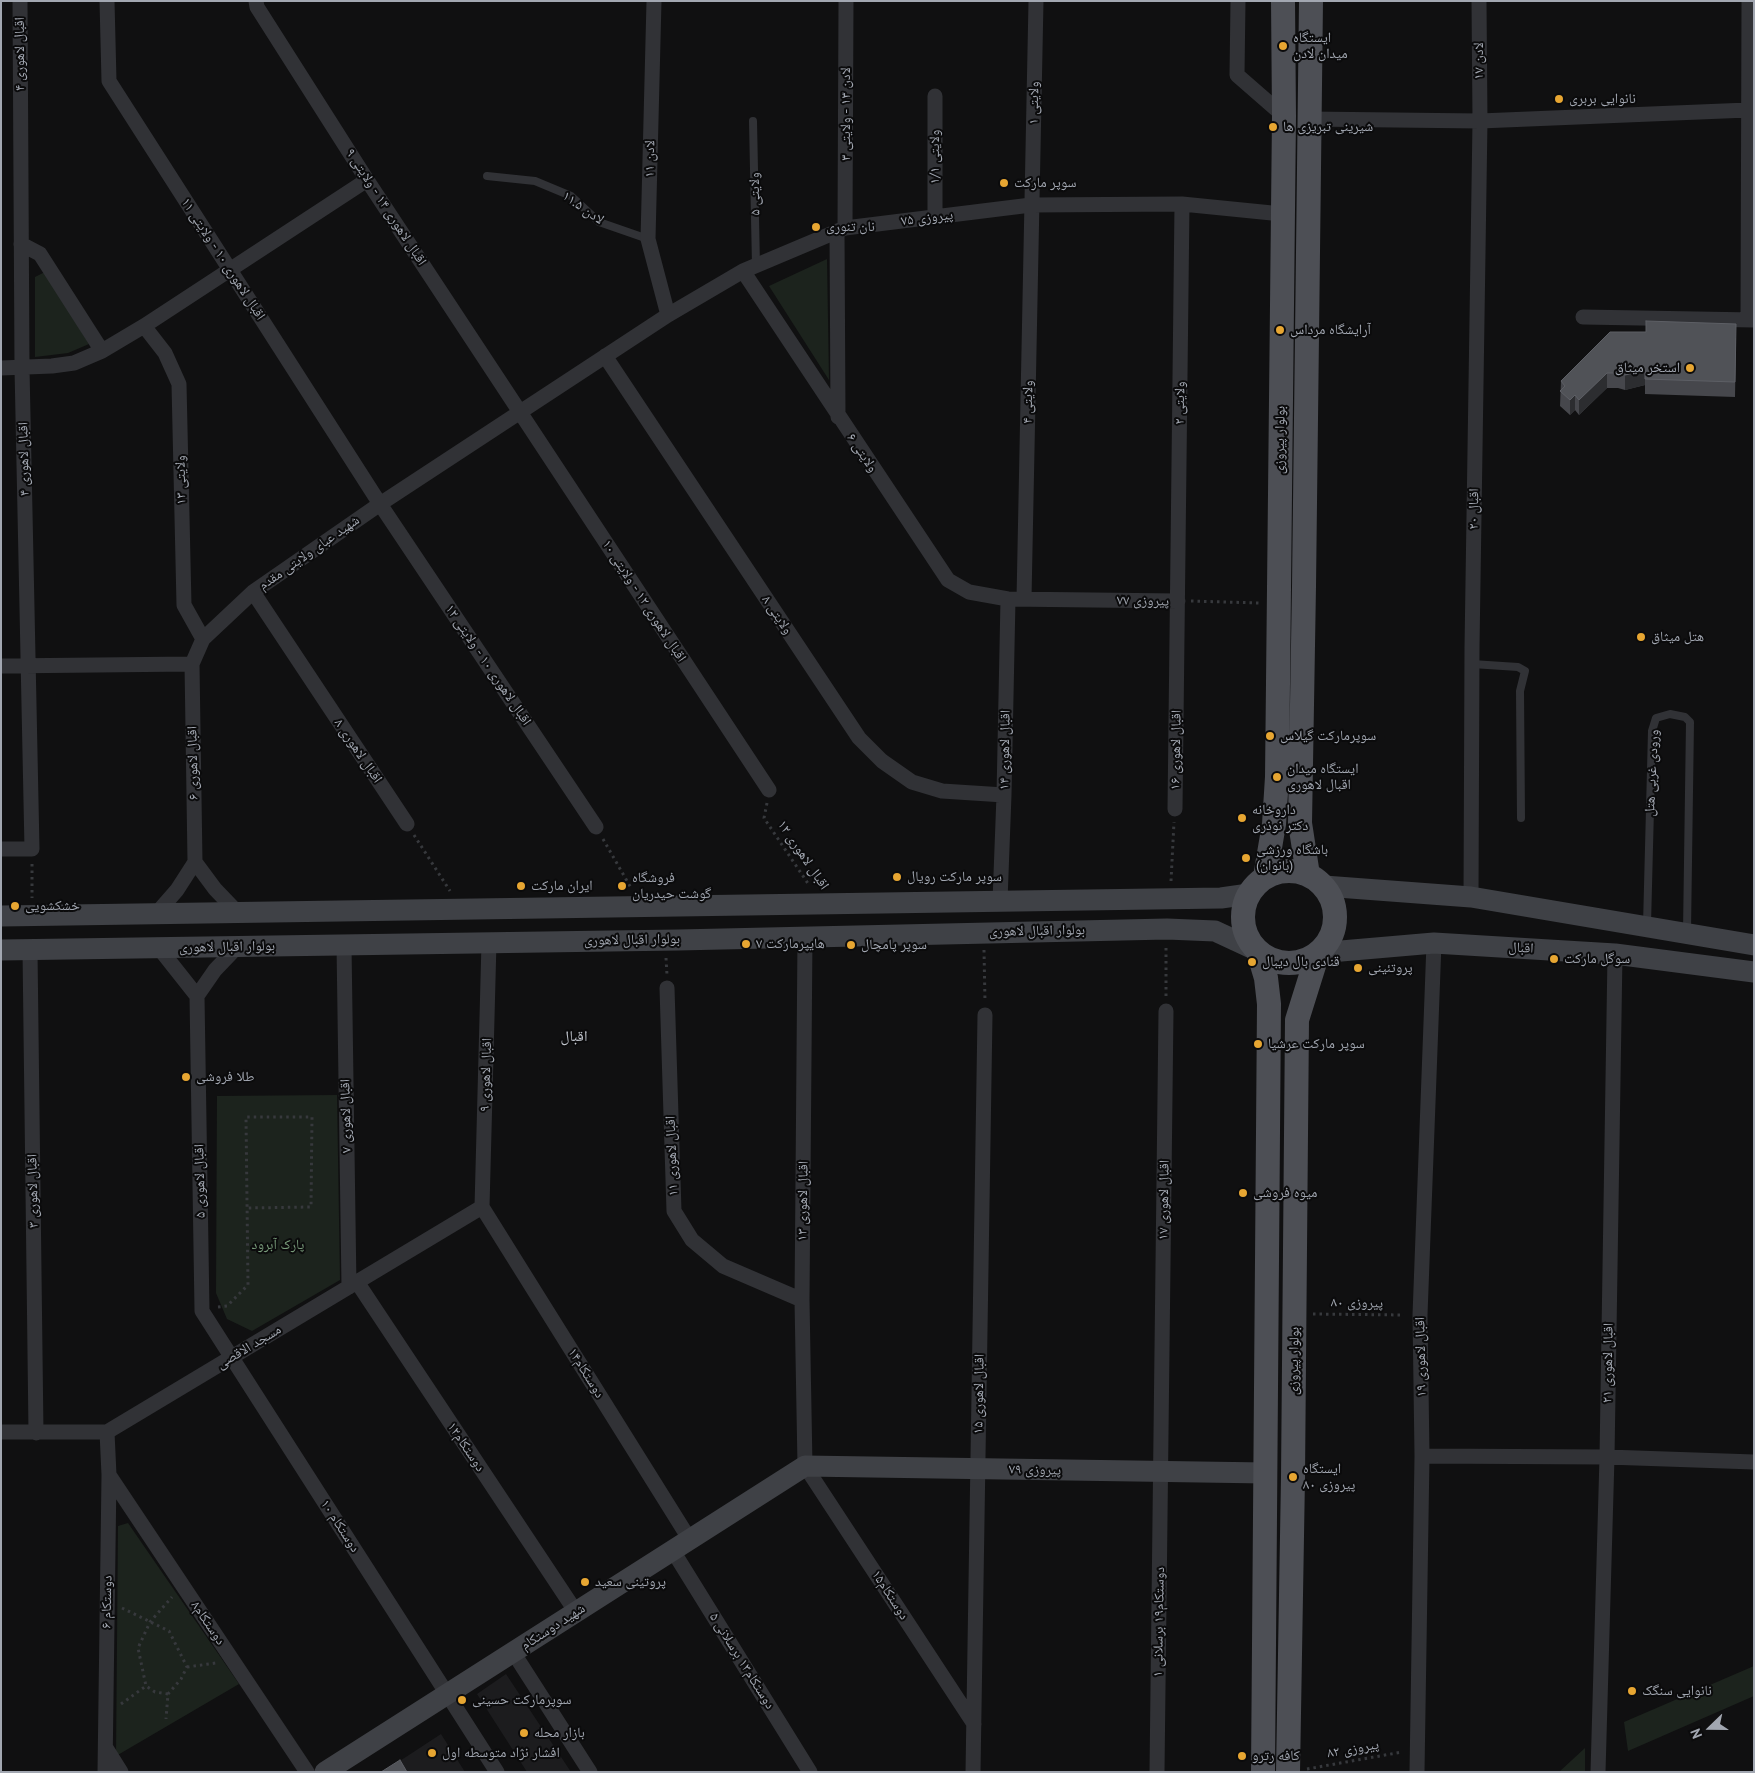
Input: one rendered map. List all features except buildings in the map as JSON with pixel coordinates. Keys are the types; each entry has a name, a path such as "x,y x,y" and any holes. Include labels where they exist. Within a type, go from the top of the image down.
{"main road":[{"name":"بولوار پیروزی","path":"1265,877 1274,824 1277,777 1284,116 1283,1"},
{"name":"بولوار پیروزی","path":"1311,1 1300,823 1316,881"},
{"path":"1316,881 1333,903 1335,922 1330,938 1318,953 1306,960 1293,963 1278,962 1258,951 1248,938 1243,922 1244,908 1249,894 1255,886 1265,877 1283,871 1295,871 1316,881 1470,897 1754,944"},
{"path":"1,916 1170,899 1221,898 1249,894"},
{"path":"672,940 676,907"},
{"name":"بولوار اقبال لاهوری","path":"1,950 672,940 1167,929 1215,931 1258,951"},
{"name":"اقبال","path":"1318,953 1434,943 1614,954 1754,972"},
{"name":"بولوار پیروزی","path":"1258,951 1266,978 1270,1004 1263,1772"},
{"name":"بولوار پیروزی","path":"1295,1771 1297,1020 1318,953"},
{"name":"پیروزی ۷۹","path":"805,1466 1266,1473"},
{"name":"شهید دوستکام","path":"325,1772 805,1466"}],"street":[{"name":"اقبال لاهوری ۴","path":"20,1 22,368 32,849"},
{"name":"اقبال لاهوری ۱۰ - ولایتی ۱۱","path":"107,1 109,81 380,504"},
{"name":"اقبال لاهوری ۱۴ - ولایتی ۹","path":"256,1 257,6 367,180 519,411"},
{"name":"لادن ۱۱","path":"654,1 648,239 668,315"},
{"name":"لادن ۱۳ - ولایتی ۳","path":"838,417 846,1"},
{"name":"ولایتی ۱","path":"1032,205 1036,1"},
{"path":"1238,1 1237,75 1284,116"},
{"name":"لادن ۱۷","path":"1479,1 1480,121"},
{"path":"1583,317 1751,320 1750,1"},
{"name":"ولایتی ۱/۱","path":"935,96 935,217"},
{"path":"1309,119 1480,121 1750,103"},
{"name":"اقبال ۲۰","path":"1470,897 1480,121"},
{"path":"1,368 74,363 102,351 144,326 367,180"},
{"name":"پیروزی ۷۵","path":"605,356 668,315 749,269 841,230 1032,205 1182,204 1282,214"},
{"name":"ولایتی ۲","path":"1178,601 1182,204"},
{"name":"ولایتی ۴","path":"1024,599 1032,205"},
{"path":"21,244 40,254 102,351"},
{"name":"ولایتی ۶","path":"749,269 838,417 948,580 969,592 1008,599"},
{"name":"ولایتی ۱۳","path":"144,326 165,353 179,384 184,605 203,639"},
{"name":"شهید عبای ولایتی مقدم","path":"192,664 203,639 253,592 380,504 605,356"},
{"name":"ولایتی ۸","path":"605,356 859,738 882,761 912,782 942,792 1004,795"},
{"name":"اقبال لاهوری ۱۲ - ولایتی ۱۰","path":"519,411 769,790"},
{"name":"اقبال لاهوری ۱۰ - ولایتی ۱۲","path":"380,504 596,826"},
{"name":"اقبال لاهوری ۸","path":"253,592 407,824"},
{"name":"پیروزی ۷۷","path":"1008,599 1178,601"},
{"name":"اقبال لاهوری ۱۴","path":"1000,901 1008,599"},
{"name":"اقبال لاهوری ۱۶","path":"1175,809 1178,601"},
{"path":"1,666 192,664"},
{"name":"اقبال لاهوری ۶","path":"192,664 195,862"},
{"path":"1,849 32,849"},
{"path":"156,914 177,890 195,862 215,889 238,913"},
{"name":"اقبال لاهوری ۱۳","path":"805,936 802,1300 805,1466"},
{"name":"اقبال لاهوری ۹","path":"482,1207 489,942"},
{"name":"اقبال لاهوری ۱۹","path":"1417,1772 1422,1456 1420,1315 1434,943"},
{"name":"اقبال لاهوری ۷","path":"344,945 353,1285"},
{"path":"158,948 197,996 216,970 237,947"},
{"name":"اقبال لاهوری ۳","path":"30,950 36,1433"},
{"name":"اقبال لاهوری ۲۱","path":"1598,1772 1607,1457 1614,954"},
{"name":"اقبال لاهوری ۱۱","path":"667,988 674,1211 692,1240 723,1266 802,1300"},
{"name":"اقبال لاهوری ۵","path":"197,996 202,1311"},
{"name":"اقبال لاهوری ۱۷","path":"1161,1471 1166,1011"},
{"name":"اقبال لاهوری ۱۵","path":"973,1772 986,1015"},
{"name":"مسجد الاقصی","path":"108,1432 482,1207"},
{"name":"دوستکام۱۴","path":"482,1207 682,1545"},
{"name":"دوستکام۱۲","path":"353,1285 576,1612"},
{"path":"202,1311 232,1358"},
{"name":"دوستکام ۱۰","path":"232,1358 497,1772"},
{"path":"1,1432 108,1432"},
{"name":"دوستکام ۶","path":"105,1772 108,1432"},
{"path":"1422,1456 1607,1457 1754,1462"},
{"name":"دوستکام۱۵","path":"805,1466 974,1724"},
{"name":"دوستکام۱۹ برسلانی ۱","path":"1157,1772 1161,1471"},
{"name":"دوستکام۸","path":"109,1475 306,1772"},
{"name":"دوستکام۱۳ برسلانی ۵","path":"682,1545 810,1772"},
{"path":"514,1652 590,1772"},
{"path":"106,1747 121,1772"}],"lane":[{"name":"ولایتی ۵","path":"749,269 753,121"},
{"name":"لادن ۱۱.۵","path":"487,176 535,181 570,196 599,222 648,239"},
{"path":"1472,664 1518,668 1525,671 1520,691 1521,818"},
{"name":"ورودی غربی هتل","path":"1647,927 1652,731 1656,718 1670,714 1685,717 1690,722 1687,933"}],"path":[{"name":"پیروزی ۷۷","path":"1178,601 1278,604"},
{"name":"اقبال لاهوری ۱۲","path":"769,790 764,818 822,904"},
{"name":"اقبال لاهوری ۱۶","path":"1170,899 1175,809"},
{"path":"407,824 463,910"},
{"path":"596,826 642,908"},
{"path":"32,849 33,916"},
{"path":"1166,1011 1167,929"},
{"path":"984,932 986,1015"},
{"path":"667,988 672,940"},
{"path":"202,1311 227,1306 248,1285 247,1208 246,1117 312,1117 311,1206 247,1208"},
{"name":"پیروزی ۸۰","path":"1295,1314 1420,1315"},
{"path":"168,1694 155,1692 146,1686 138,1648 150,1622 182,1585"},
{"path":"107,1603 169,1631 188,1667"},
{"path":"188,1667 232,1660"},
{"path":"166,1719 168,1694 181,1679 188,1667"},
{"path":"106,1715 146,1686"},
{"name":"پیروزی ۸۲","path":"1295,1771 1417,1749"}],"shaded area":[{"name":"بازار محله","path":"506,1674 571,1772 527,1772 477,1694"},
{"name":"افشار نژاد متوسطه اول","path":"441,1734 465,1772 383,1772"}],"green space":[{"path":"827,259 829,380 769,286"},
{"path":"45,272 89,344 68,353 35,357 35,277"},
{"name":"پارک آبرود","path":"337,1095 340,1280 252,1331 227,1319 216,1293 217,1096"},
{"path":"128,1523 239,1684 116,1756 118,1526"},
{"path":"1754,1666 1754,1696 1628,1751 1624,1722"},
{"path":"1585,1748 1585,1772 1559,1772"}],"place":[{"name":"ایستگاه میدان لادن","path":"1283,46"},
{"name":"نانوایی بربری","path":"1559,99"},
{"name":"شیرینی تبریزی ها","path":"1273,127"},
{"name":"سوپر مارکت","path":"1004,183"},
{"name":"نان تنوری","path":"816,227"},
{"name":"آرایشگاه مرداس","path":"1280,330"},
{"name":"استخر میثاق","path":"1690,368"},
{"name":"هتل میثاق","path":"1641,637"},
{"name":"سوپرمارکت گیلاس","path":"1270,736"},
{"name":"ایستگاه میدان اقبال لاهوری","path":"1277,777"},
{"name":"داروخانه دکتر نوذری","path":"1242,818"},
{"name":"باشگاه ورزشی (بانوان)","path":"1246,858"},
{"name":"سوپر مارکت رویال","path":"897,877"},
{"name":"ایران مارکت","path":"521,886"},
{"name":"فروشگاه گوشت حیدریان","path":"622,886"},
{"name":"خشکشویی","path":"15,906"},
{"name":"هایپرمارکت ۷","path":"746,944"},
{"name":"سوپر‌ پامچال","path":"851,945"},
{"name":"سوگل مارکت","path":"1554,959"},
{"name":"قنادی بال دیبال","path":"1252,962"},
{"name":"پروتئینی","path":"1358,968"},
{"name":"سوپر مارکت عرشیا","path":"1258,1044"},
{"name":"طلا فروشی","path":"186,1077"},
{"name":"میوه فروشی","path":"1243,1193"},
{"name":"ایستگاه پیروزی ۸۰","path":"1293,1477"},
{"name":"پروتینی سعید","path":"585,1582"},
{"name":"نانوایی سنگک","path":"1632,1691"},
{"name":"سوپرمارکت حسینی","path":"462,1700"},
{"name":"بازار محله","path":"524,1733"},
{"name":"افشار نژاد متوسطه اول","path":"432,1753"},
{"name":"کافه رترو","path":"1242,1756"}],"district":[{"name":"اقبال","path":"574,1037"}]}
